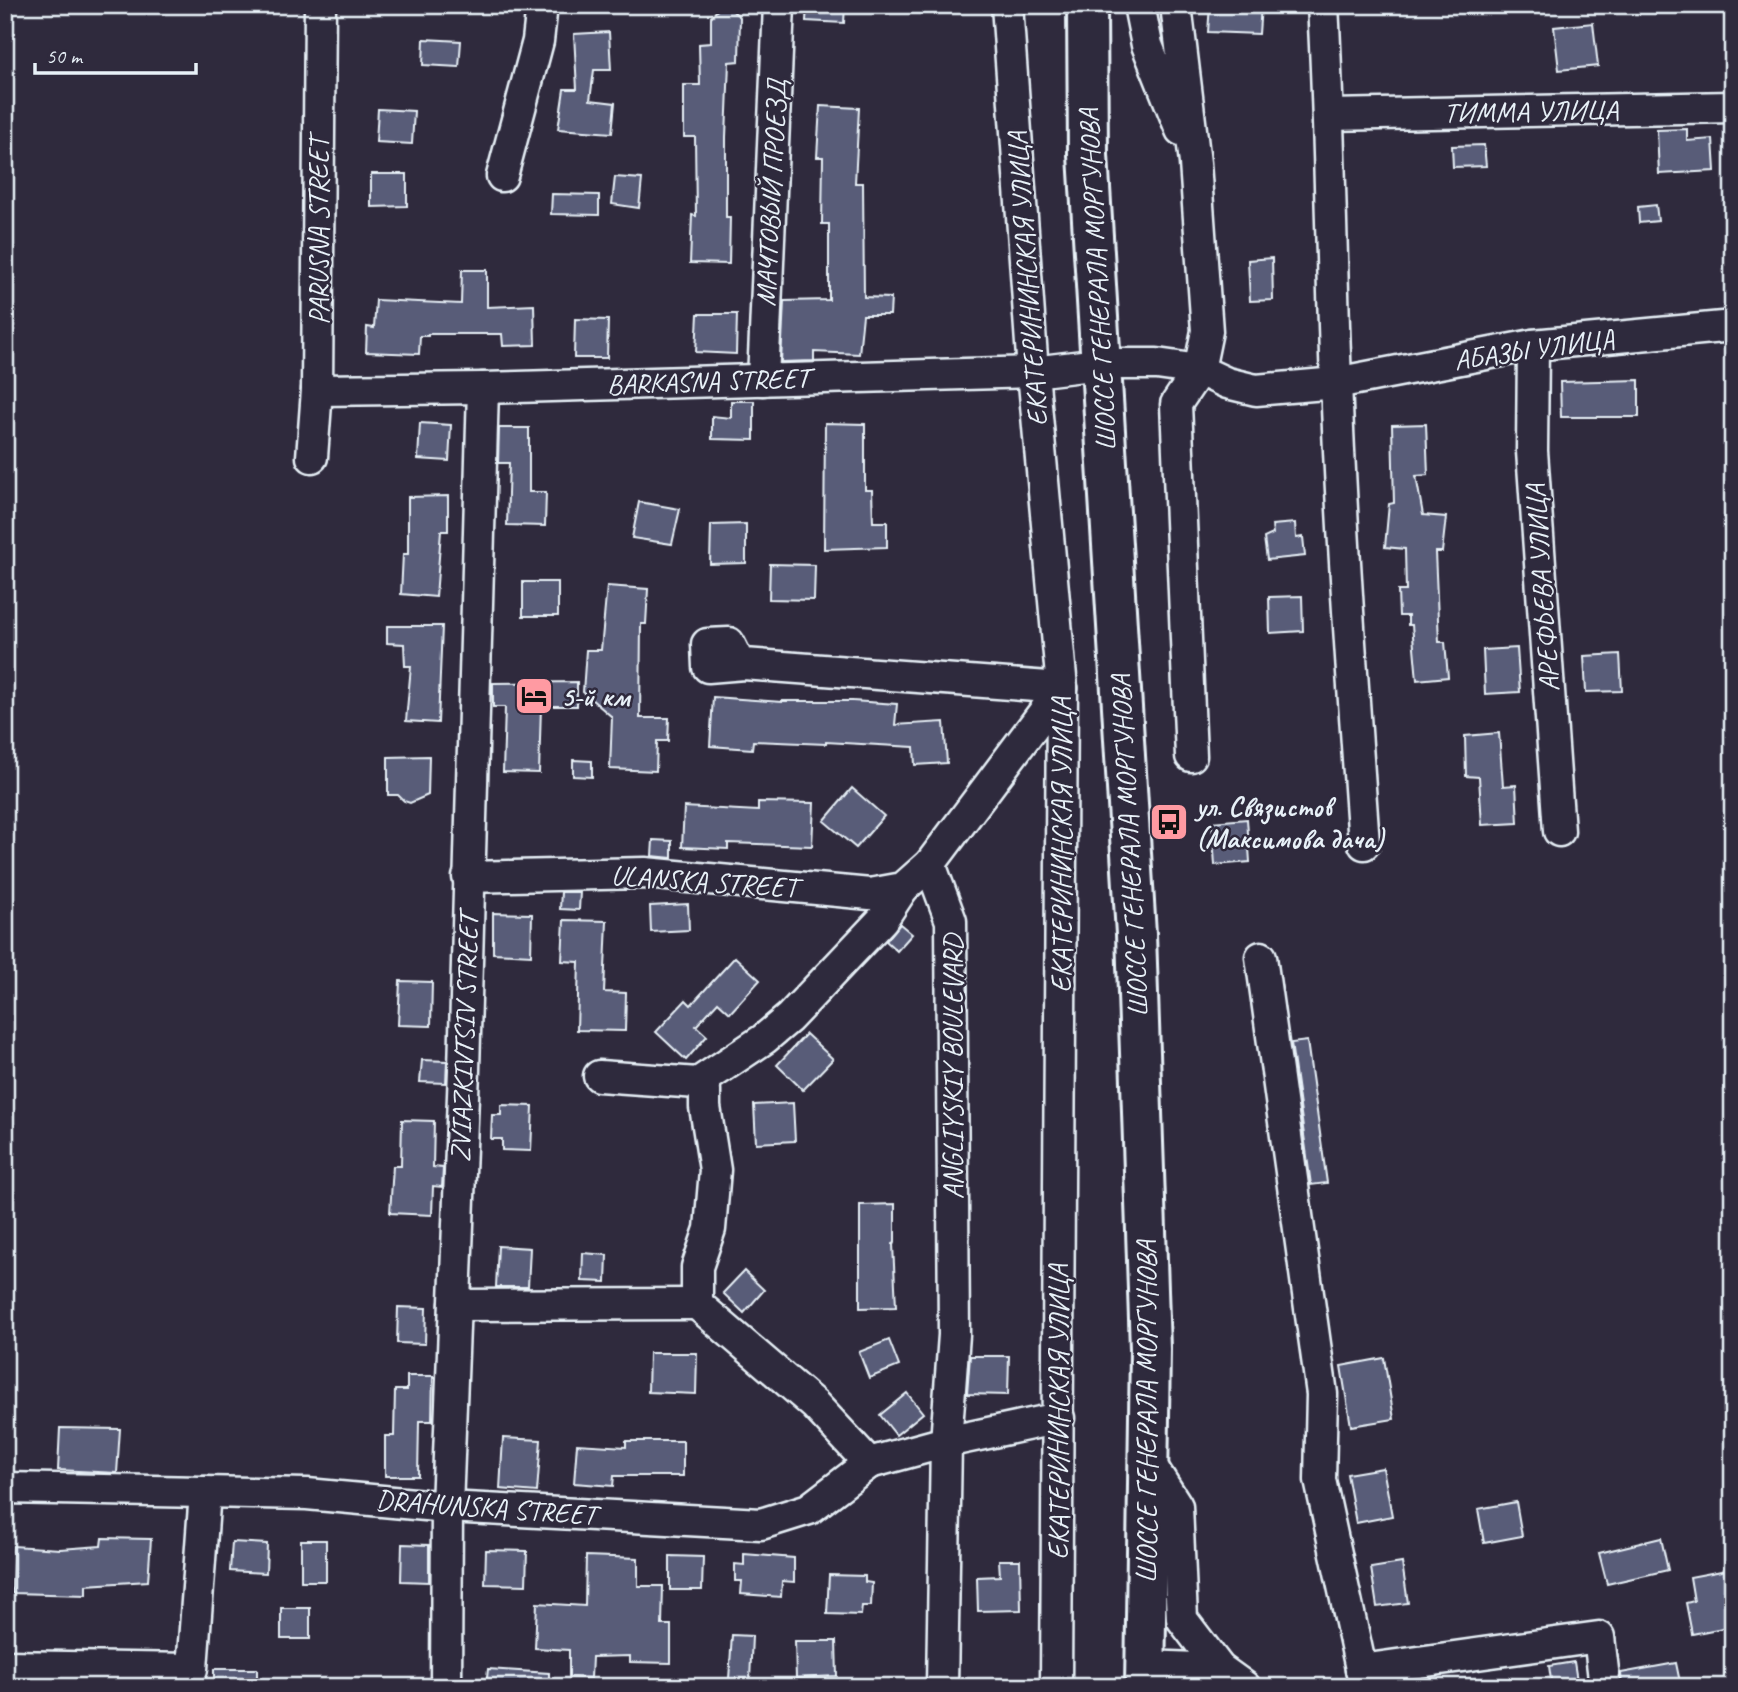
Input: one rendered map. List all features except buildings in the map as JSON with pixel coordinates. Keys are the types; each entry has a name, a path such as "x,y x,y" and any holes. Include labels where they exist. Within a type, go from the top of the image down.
{"main road":[{"name":"ШОССЕ ГЕНЕРАЛА МОРГУНОВА","path":"1087,5 1088,155 1099,364 1136,934 1150,1349 1145,1676"}],"street":[{"name":"PARUSNA STREET","path":"312,457 317,390 320,5"},
{"path":"502,176 538,41 542,5"},
{"name":"МАЧТОВЫЙ ПРОЕЗД","path":"763,380 779,5"},
{"name":"ЕКАТЕРИНИНСКАЯ УЛИЦА","path":"1007,5 1033,372 1062,688 1056,1687"},
{"path":"1139,5 1147,45 1195,163"},
{"path":"1176,5 1195,163 1207,331 1199,370 1176,404 1191,756"},
{"path":"1323,5 1346,588 1364,844"},
{"name":"ТИММА УЛИЦА","path":"1329,115 1733,107"},
{"name":"АБАЗЫ УЛИЦА","path":"1199,370 1227,383 1256,390 1336,383 1533,345 1733,326"},
{"name":"АРЕФЬЕВА УЛИЦА","path":"1533,345 1532,451 1559,831"},
{"name":"BARKASNA STREET","path":"317,390 483,388 1033,372 1099,364 1157,364 1199,370"},
{"name":"ZVIAZKIVTSIV STREET","path":"446,1687 447,1507 456,1305 483,388"},
{"path":"744,664 1062,688"},
{"path":"599,1076 698,1083 764,1039 789,1018 881,920 903,888 930,864 1062,688"},
{"name":"ANGLIYSKIY BOULEVARD","path":"930,864 951,921 954,1335 946,1442 942,1687"},
{"name":"ULANSKA STREET","path":"468,877 645,873 870,894 903,888"},
{"path":"1261,957 1322,1394 1320,1480 1363,1678 1598,1637 1605,1687"},
{"path":"697,1304 697,1267 710,1229 715,1170 705,1107 705,1090 698,1083"},
{"path":"456,1305 697,1304 815,1405 869,1463"},
{"name":"DRAHUNSKA STREET","path":"5,1488 307,1494 447,1507 761,1524 809,1510 869,1463 946,1442 1059,1418"},
{"path":"1149,1462 1177,1506 1182,1619 1220,1669 1245,1687"},
{"path":"5,1666 192,1669 205,1492"},
{"path":"1145,1676 1220,1669"}],"place":[{"name":"5-й км","path":"534,696"},
{"name":"ул. Связистов (Максимова дача)","path":"1169,822"}]}
